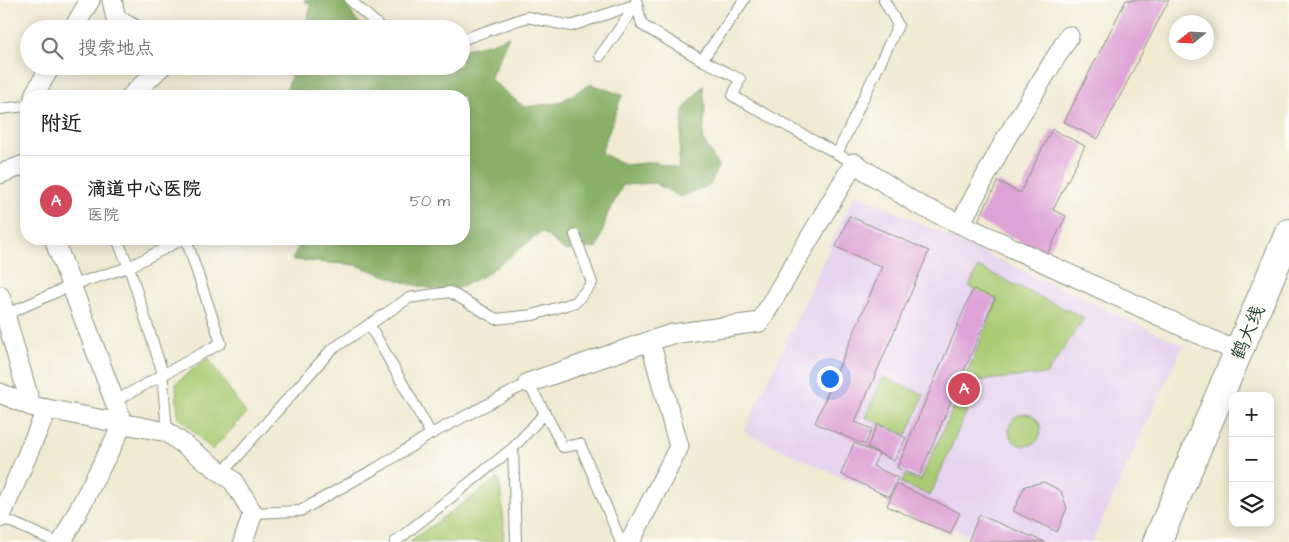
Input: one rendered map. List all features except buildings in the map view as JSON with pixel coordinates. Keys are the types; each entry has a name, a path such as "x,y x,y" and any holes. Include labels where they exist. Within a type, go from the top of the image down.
{"highway":[{"name":"鹤大线","path":"1157,542 1289,233"}],"street":[{"path":"78,20 90,0"},
{"path":"112,0 118,20"},
{"path":"960,224 1005,140 1069,36"},
{"path":"37,90 46,75"},
{"path":"137,90 153,75"},
{"path":"528,383 672,334 760,322 854,164 917,204 1238,352"},
{"path":"0,174 20,166"},
{"path":"56,245 123,424 62,542"},
{"path":"0,296 5,315 39,407 0,518"},
{"path":"630,542 679,447 650,340"},
{"path":"0,393 39,407 167,432 233,481 253,513 243,542"}],"lane":[{"path":"350,0 373,20"},
{"path":"702,60 744,0"},
{"path":"837,154 898,24 884,0"},
{"path":"636,2 642,25 702,60 740,78 733,96 854,164"},
{"path":"470,37 527,17 571,26 636,2"},
{"path":"600,56 636,2"},
{"path":"0,108 20,106"},
{"path":"222,473 331,350 409,298 450,292 496,319 533,316 576,302 592,283 575,235"},
{"path":"120,245 129,267 162,371 167,432"},
{"path":"5,315 72,286 129,267 172,245"},
{"path":"115,401 221,343 186,245"},
{"path":"369,324 431,434"},
{"path":"253,513 300,511 380,466 431,434 528,383 563,447 580,444 621,542"},
{"path":"395,542 513,448 545,412"},
{"path":"513,448 516,542"},
{"path":"0,518 56,542"}],"shaded area":[{"path":"855,193 1183,345 1092,542 981,542 744,432"}],"green space":[{"path":"304,0 345,0 356,20 307,20 311,6"},
{"path":"509,36 490,79 524,107 558,103 591,84 622,95 601,153 626,165 654,162 678,169 683,110 703,86 705,106 703,140 718,166 710,185 680,197 655,183 623,185 607,215 598,247 566,251 542,232 485,275 450,292 409,284 356,265 292,260 299,245 470,245 470,90 287,90 291,75 470,75 470,48 492,43"},
{"path":"978,267 1084,318 1047,374 974,381 966,375 997,300 969,287"},
{"path":"208,358 246,414 212,450 178,416 176,383"},
{"path":"883,377 924,395 907,435 865,417"},
{"path":"959,395 971,401 930,496 901,483 905,475 920,481"},
{"path":"1025,414 1031,415 1036,419 1040,424 1040,436 1036,441 1031,445 1025,446 1019,445 1014,441 1010,436 1009,430 1010,424 1014,419 1019,415"},
{"path":"499,478 504,522 503,542 409,542"}],"place":[{"name":"滴道中心医院","path":"964,389"}]}
